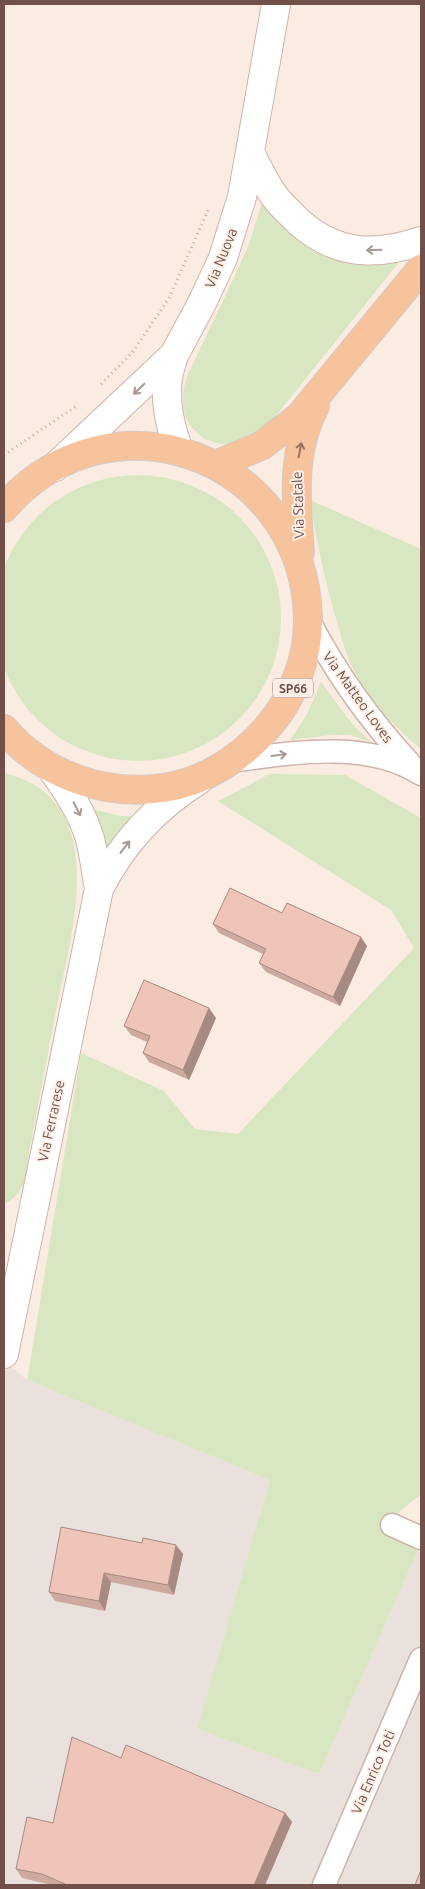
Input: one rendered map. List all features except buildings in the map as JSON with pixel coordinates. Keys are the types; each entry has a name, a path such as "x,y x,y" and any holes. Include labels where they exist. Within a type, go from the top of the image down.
{"main road":[{"name":"Via Nuova","path":"179,451 172,430 168,378 174,355 201,305 223,258 242,197 276,4"},
{"path":"251,154 276,199 303,225 332,244 367,251 386,250 421,240"},
{"name":"Via Statale","path":"215,465 262,446 298,416 324,388 421,269"},
{"name":"Via Nuova","path":"55,467 174,355"},
{"name":"Via Statale","path":"301,568 296,489 298,461 303,434 324,388"},
{"name":"SP66","path":"4,508 16,494 40,475 67,460 96,450 126,446 154,447 179,451 215,465 239,480 258,496 270,511 295,550 307,595 308,619 304,655 295,684 281,710 252,745 220,768 170,787 149,790 127,790 107,788 75,779 13,749 4,729"},
{"name":"Via Ferrarese","path":"51,768 81,815 90,839 99,888"},
{"name":"Via Ferrarese","path":"4,1351 99,888 110,866 142,825 161,806 220,768"}],"street":[{"name":"Via Matteo Loves","path":"308,619 321,645 348,689 389,742 418,772"},
{"name":"Via Matteo Loves","path":"220,768 297,752 332,752 370,755 418,772"},
{"path":"392,1525 421,1538"},
{"name":"Via Enrico Toti","path":"324,1885 421,1659"}],"path":[{"path":"100,385 132,353 169,298 208,210"},
{"path":"4,454 80,404"}],"shaded area":[{"path":"4,1361 27,1380 270,1480 197,1729 319,1774 418,1550 421,1552 421,1885 4,1885"}],"green space":[{"path":"262,203 293,236 304,245 330,259 366,263 400,261 270,423 256,437 230,445 216,443 204,439 191,427 185,416 183,391 187,376 249,244"},
{"path":"138,475 166,478 193,486 229,507 249,527 264,551 275,576 281,618 278,646 270,673 249,709 229,729 205,744 180,755 138,761 110,758 83,750 47,729 27,709 12,685 1,660 -5,618 -2,590 6,563 27,527 47,507 71,492 96,481"},
{"path":"310,500 421,549 421,749 377,706 352,668 327,586"},
{"path":"321,682 353,725 371,742 350,735 331,735 290,740 307,714"},
{"path":"4,773 38,788 61,810 73,839 77,873 70,945 29,1153 26,1177 17,1194 4,1205"},
{"path":"270,774 345,775 421,818 421,1494 385,1524 418,1550 319,1774 197,1729 270,1480 27,1380 81,1053 164,1091 195,1129 238,1134 414,948 391,910 218,801"},
{"path":"92,809 120,816 135,816 114,838 104,854"}]}
